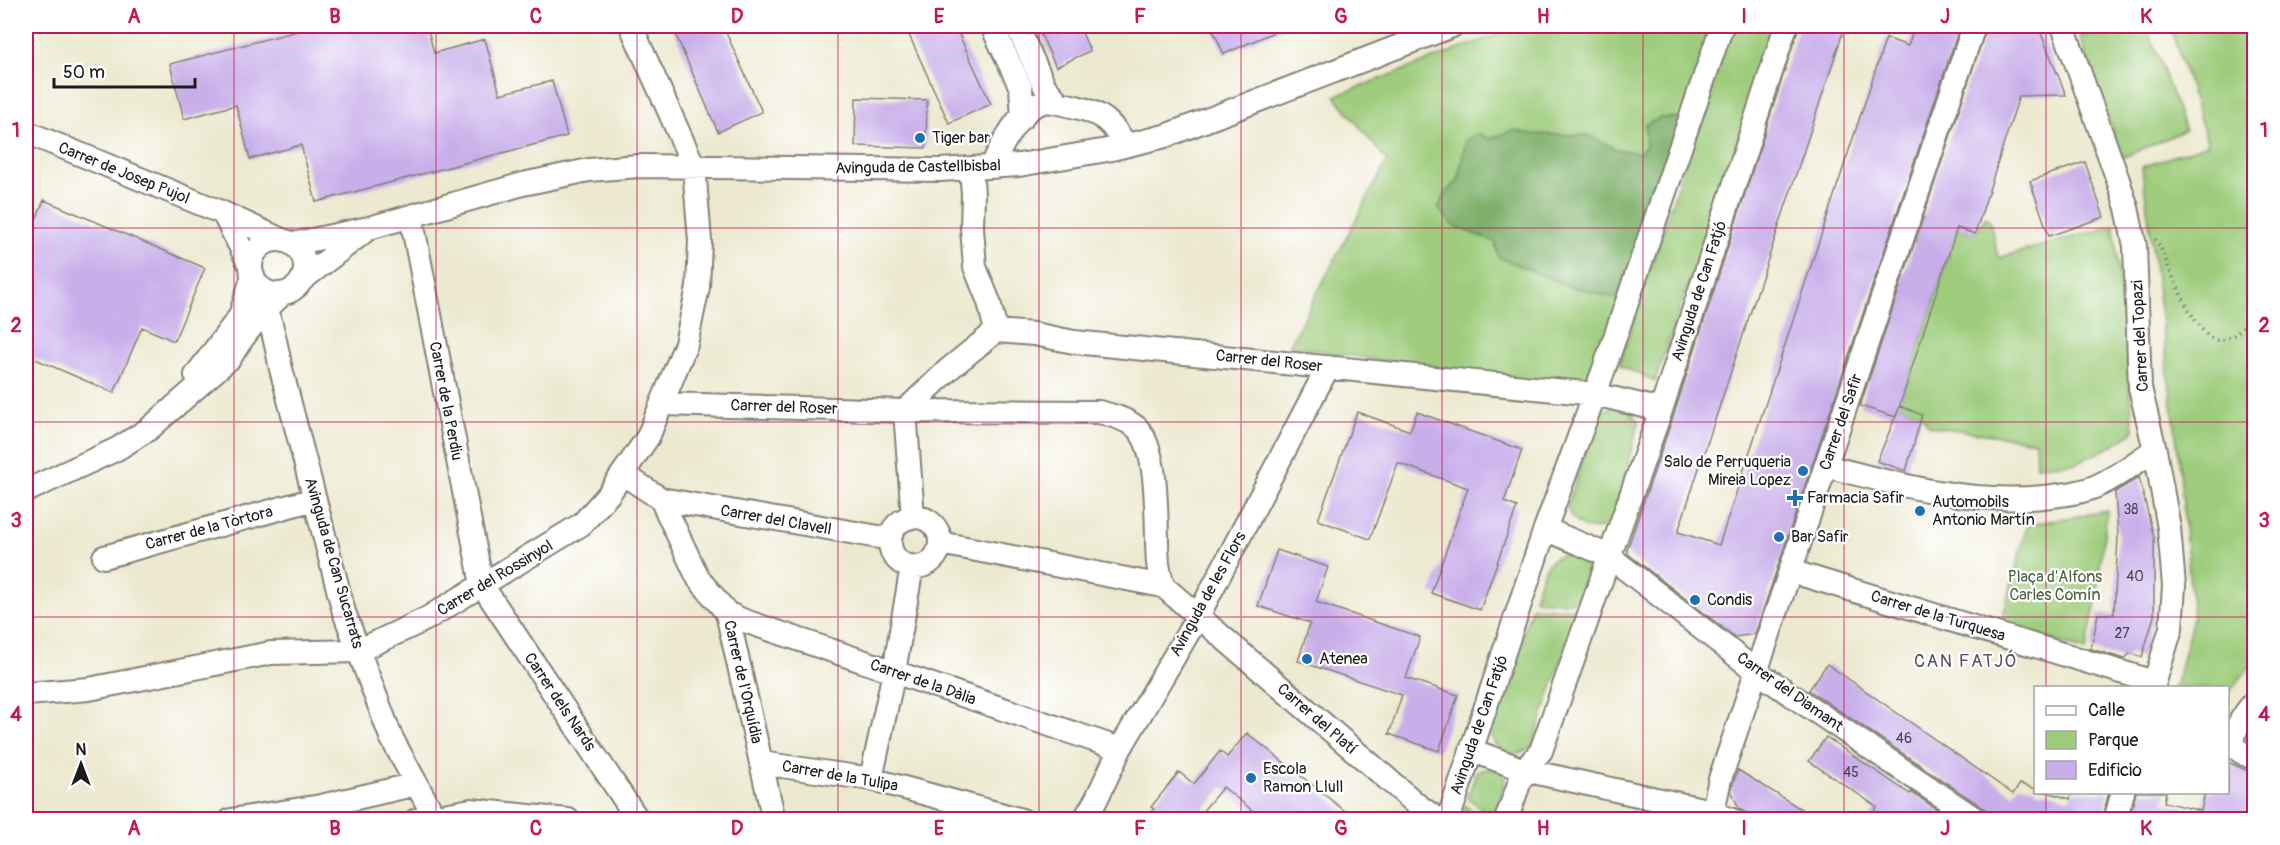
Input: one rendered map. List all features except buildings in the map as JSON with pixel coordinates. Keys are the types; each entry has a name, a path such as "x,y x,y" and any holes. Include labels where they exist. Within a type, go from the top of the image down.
{"street":[{"name":"Carrer del Rossinyol","path":"26,694 89,689 271,653 358,651 426,619 582,524 623,474 648,437 686,344 698,287 700,240 694,167 631,26"},
{"path":"992,26 1021,88 1023,117"},
{"path":"1017,26 1045,87 1059,103"},
{"name":"Avinguda de Castellbisbal","path":"273,287 258,249 265,243 288,242 369,228 523,184 589,170 639,166 940,170 1019,165 1165,136 1452,26"},
{"name":"Avinguda de Can Fatjó","path":"1448,819 1545,528 1595,394 1722,26"},
{"name":"Avinguda de Can Fatjó","path":"1506,819 1524,770 1541,751 1661,410 1786,26"},
{"name":"Carrer del Safir","path":"1718,817 1720,779 1974,26"},
{"name":"Carrer del Topazi","path":"2063,26 2128,216 2134,246 2138,288 2140,388 2155,450 2169,528 2174,586 2171,628 2154,685"},
{"path":"913,517 905,411 949,369 996,331 989,302 975,267 981,167 1028,111 1044,102 1059,103 1091,111 1113,124 1126,145"},
{"name":"Carrer de Josep Pujol","path":"26,132 288,242"},
{"path":"223,213 273,287 305,262 302,253 288,242"},
{"name":"Carrer de la Perdiu","path":"411,216 482,585"},
{"name":"Avinguda de Castellbisbal","path":"182,403 190,383 240,315 273,287 369,228"},
{"name":"Avinguda de Castellbisbal","path":"26,491 117,449 149,429 182,403 230,358 273,287"},
{"name":"Avinguda de Can Sucarrats","path":"273,287 281,332 276,339"},
{"name":"Avinguda de Can Sucarrats","path":"273,287 271,329 276,339 280,365 344,612 391,737 417,784 429,819"},
{"name":"Carrer del Roser","path":"996,331 1034,334 1074,342 1595,394 1661,410"},
{"path":"230,358 253,348 265,351 280,365"},
{"name":"Avinguda de les Flors","path":"1084,819 1096,800 1120,749 1198,616 1328,367"},
{"name":"Carrer del Roser","path":"663,404 905,411 1099,412 1118,417 1137,428 1148,447 1153,473 1158,566 1163,586"},
{"path":"1826,466 1914,489 2010,500 2062,495 2100,485 2155,450"},
{"path":"623,474 661,499"},
{"name":"Carrer de la Tòrtora","path":"104,557 315,499"},
{"name":"Carrer del Clavell","path":"661,499 890,539"},
{"name":"Carrer de l'Orquídia","path":"661,499 698,578 727,613 774,819"},
{"path":"913,517 932,523 937,530 940,543 938,551 929,562 912,566 898,560 891,548 890,539 897,525 913,517"},
{"path":"1545,528 1609,556"},
{"path":"940,543 1163,586"},
{"name":"Carrer del Diamant","path":"1609,556 1756,671 1977,819"},
{"path":"871,779 894,672 912,566"},
{"name":"Carrer de la Turquesa","path":"1790,571 2154,685"},
{"name":"Carrer dels Nards","path":"482,585 638,819"},
{"name":"Carrer del Platí","path":"1163,586 1420,807 1439,819"},
{"name":"Carrer de la Dàlia","path":"727,613 1120,749"},
{"path":"2248,709 2234,735 2234,745 2239,752 2254,758"},
{"path":"1472,750 1524,770 1718,817"},
{"name":"Carrer de la Tulipa","path":"761,763 871,779 1022,819"},
{"path":"231,819 321,806 417,784"},
{"path":"2115,819 2122,794"},
{"path":"429,819 471,810 568,819"}],"path":[{"path":"2153,236 2160,246 2183,300 2211,338 2218,340 2234,335 2254,315"}],"green space":[{"path":"1520,26 1722,26 1595,394 1289,346 1387,161 1335,96"},
{"path":"1730,26 1777,26 1655,381 1619,365"},
{"path":"2114,26 2147,26 2185,130 2122,158 2080,37"},
{"path":"2170,26 2247,26 2254,47 2254,662 2229,692 2229,686 2175,686 2193,618 2179,459 2142,167 2208,144"},
{"path":"1677,117 1682,128 1619,299 1566,285 1498,257 1495,242 1454,226 1438,208 1447,191 1458,181 1466,140 1479,133 1489,139 1514,130 1530,134 1588,135 1616,149 1639,153 1646,146 1645,125 1660,118"},
{"path":"1922,217 1974,234 1986,217 1990,221 1998,258 2114,226 2134,431 2112,446 2076,463 2036,466 2035,441 1929,426 1922,415 1899,406 1949,254 1911,241"},
{"path":"1612,407 1629,411 1639,422 1612,521 1598,528 1586,528 1575,521 1567,508 1596,416"},
{"name":"Plaça d'Alfons Carles Comín","path":"2107,511 2095,606 2086,651 2001,623 2027,525"},
{"path":"1567,554 1582,561 1586,567 1587,580 1580,602 1540,601 1534,598 1548,564 1553,559"},
{"path":"1532,607 1575,609 1577,612 1533,744 1520,753 1506,752 1495,744 1491,729"},
{"path":"1485,769 1500,770 1505,779 1495,819 1467,797 1477,772"},
{"path":"1465,805 1484,819 1463,819"}],"place":[{"name":"Tiger bar","path":"920,138"},
{"name":"Salo de Perruqueria Mireia Lopez","path":"1803,471"},
{"name":"Farmacia Safir","path":"1795,498"},
{"name":"Automobils Antonio Martín","path":"1920,511"},
{"name":"Bar Safir","path":"1779,537"},
{"name":"Condis","path":"1695,600"},
{"name":"Atenea","path":"1307,659"},
{"name":"Escola Ramon Llull","path":"1251,778"}],"district":[{"name":"CAN FATJÓ","path":"1966,661"}]}
